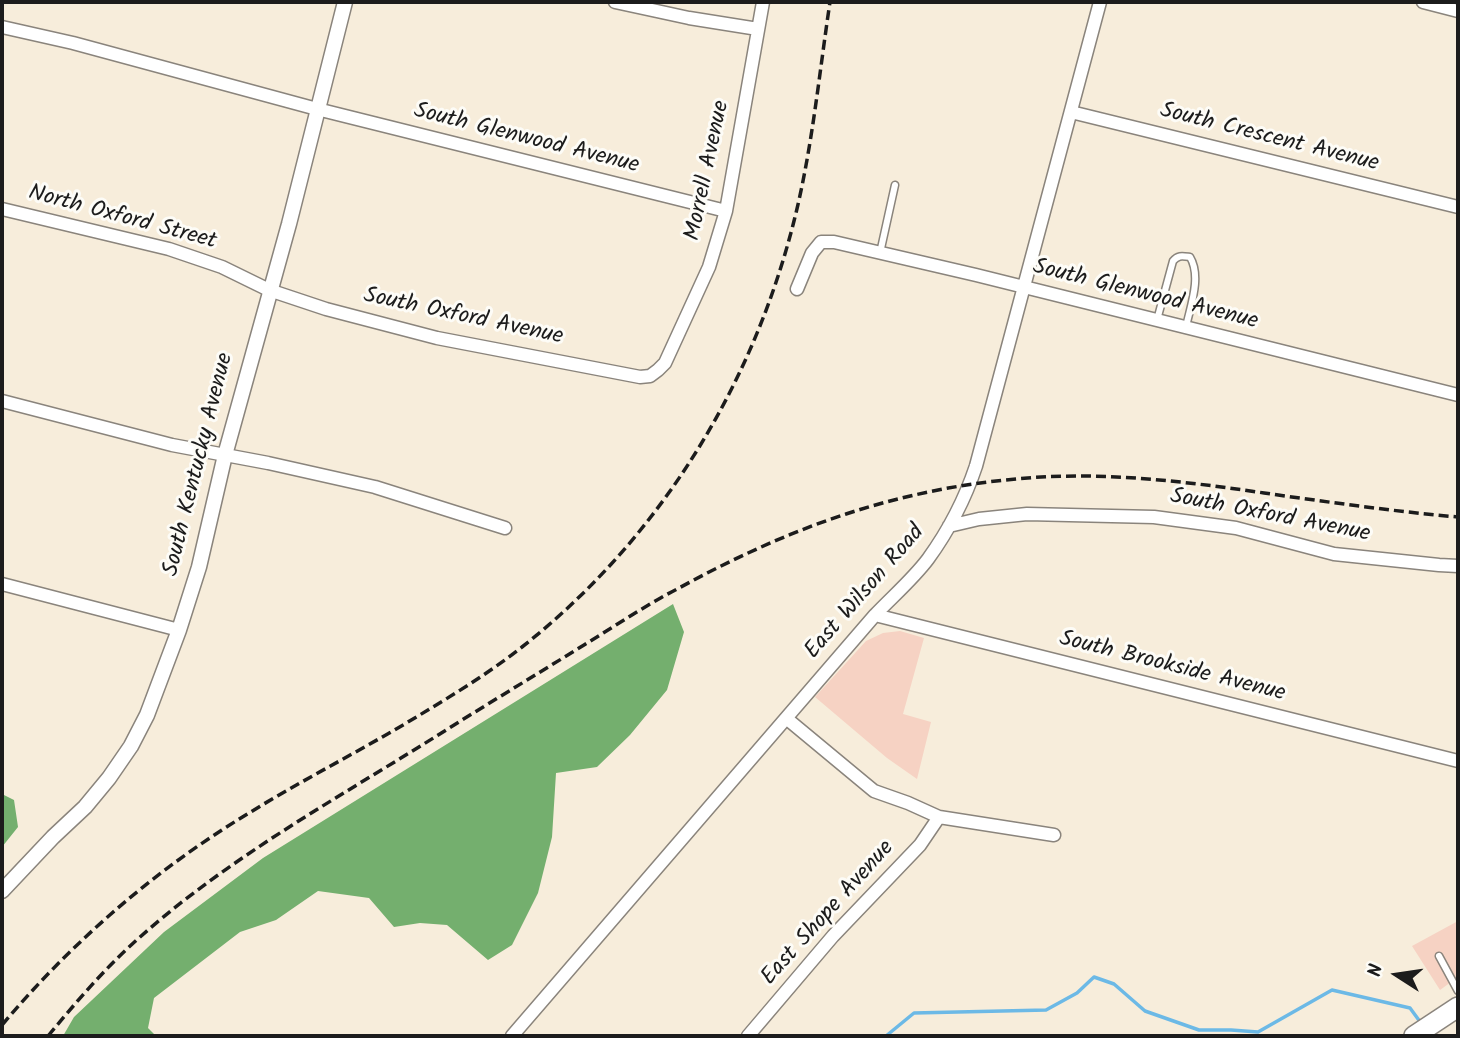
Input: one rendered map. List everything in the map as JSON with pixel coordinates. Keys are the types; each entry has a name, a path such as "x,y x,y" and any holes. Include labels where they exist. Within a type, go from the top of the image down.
{"main road":[{"path":"1414,1036 1455,1010"}],"street":[{"name":"South Kentucky Avenue","path":"2,891 110,778 147,715 199,567 225,455 289,224 345,2"},
{"path":"615,2 758,29"},
{"name":"Morrell Avenue","path":"650,376 665,363 680,334 709,267 726,211 762,2"},
{"name":"East Wilson Road","path":"512,1036 875,615 927,560 963,502 976,466 1100,2"},
{"path":"1423,2 1458,11"},
{"name":"South Glenwood Avenue","path":"2,27 726,211"},
{"name":"South Crescent Avenue","path":"1070,111 1458,207"},
{"name":"North Oxford Street","path":"2,209 169,249 222,267 270,290"},
{"name":"South Glenwood Avenue","path":"797,289 812,253 821,242 834,242 1458,395"},
{"name":"South Oxford Avenue","path":"270,290 326,309 437,338 640,377 650,376"},
{"path":"2,401 172,445 375,487 505,528"},
{"name":"South Oxford Avenue","path":"949,526 979,519 1027,514 1154,517 1236,528 1334,554 1458,566"},
{"path":"2,584 179,630"},
{"name":"South Brookside Avenue","path":"875,615 1458,761"},
{"path":"786,718 874,791 939,817 1055,835"},
{"name":"East Shope Avenue","path":"748,1036 833,936 920,845 939,817"}],"lane":[{"path":"880,253 895,185"},
{"path":"1157,320 1173,261 1177,257 1190,257 1195,280 1186,327"},
{"path":"1439,956 1458,991"},
{"path":"1450,976 1458,970"}],"shaded area":[{"path":"900,631 924,638 903,714 931,722 917,779 887,758 815,697 866,641 883,633"},
{"path":"1458,921 1458,977 1440,990 1412,946"}],"green space":[{"path":"673,604 684,632 667,690 630,735 597,767 556,773 552,837 538,893 512,945 488,960 447,925 420,923 394,927 369,898 318,891 276,920 240,932 154,998 148,1028 156,1036 63,1036 74,1017 164,932 263,858"},
{"path":"2,794 14,800 18,827 2,847"}],"waterway":[{"path":"886,1036 914,1013 1046,1010 1077,993 1094,977 1114,984 1145,1011 1199,1030 1258,1032 1332,990 1410,1008 1421,1023"}],"railway":[{"path":"2,1025 86,936 181,858 270,800 444,700 522,647 571,605 616,559 657,509 693,456 725,401 753,343 776,283 806,167 830,2"},
{"path":"48,1036 97,980 163,917 276,835 655,601 740,557 824,521 888,502 951,488 1016,479 1084,476 1185,483 1458,517"}]}
